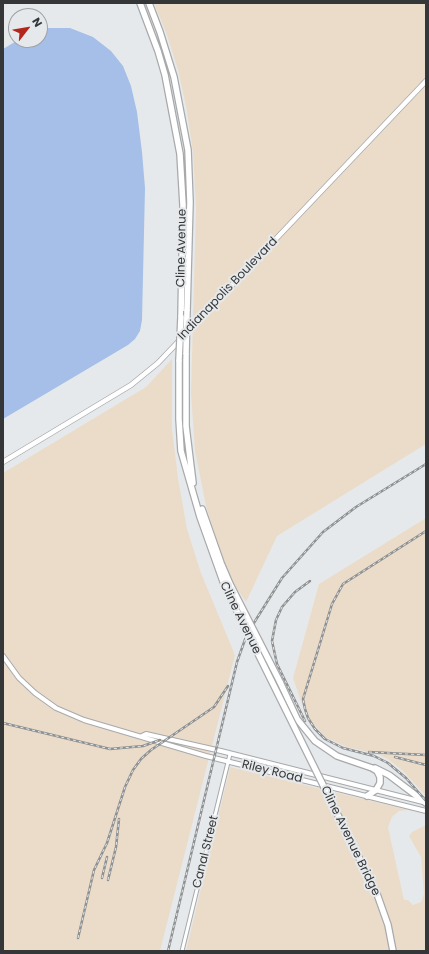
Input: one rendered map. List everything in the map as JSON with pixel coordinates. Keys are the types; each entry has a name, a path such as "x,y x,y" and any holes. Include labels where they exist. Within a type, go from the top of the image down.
{"highway":[{"name":"Cline Avenue","path":"140,3 156,44 165,75 180,154 184,205 179,360 179,419 182,451 211,550 298,735"},
{"name":"Cline Avenue","path":"149,3 174,77 188,150 190,219 186,353 186,426 195,497"},
{"path":"192,476 227,585 280,682 302,726 319,745 349,761 372,768 389,776 426,803"},
{"name":"Cline Avenue Bridge","path":"298,735 377,894 388,925 393,951"},
{"path":"367,796 376,790 381,780 377,771 372,768"}],"main road":[{"name":"Indianapolis Boulevard","path":"3,462 131,385 158,363 426,81"},
{"name":"Riley Road","path":"3,656 25,684 56,708 90,722 142,736 148,740 426,811"},
{"name":"Riley Road","path":"142,736 146,734 426,803"}],"street":[{"name":"Canal Street","path":"182,951 230,754"}],"shaded area":[{"path":"154,3 426,3 426,444 277,536 246,602 233,583 222,558 206,506 195,451 191,393 196,208 193,152 186,106 178,70 167,35"},
{"path":"172,359 172,429 178,478 187,529 201,573 235,655 160,951 3,951 3,473 146,387"},
{"path":"426,518 426,796 403,771 388,759 377,754 347,747 325,737 310,720 302,704 293,678 319,584"},
{"path":"230,767 409,810 399,811 392,817 388,827 404,900 408,900 413,905 421,902 424,894 421,857 409,836 412,832 426,825 426,951 186,951"}],"water":[{"path":"48,28 70,28 93,37 111,51 123,66 131,86 137,112 145,188 142,320 140,331 135,339 128,345 3,419 3,49 8,46 8,48 48,48"}],"railway":[{"path":"168,951 237,662 247,634 282,578 323,532 356,507 426,464"},
{"path":"426,531 343,584 332,604 303,699 308,718 315,729 325,739 343,748 374,756 388,763 406,778 426,801"},
{"path":"305,721 277,664 272,641 276,620 282,607 295,592 310,581"},
{"path":"78,938 94,870 107,843 125,787 133,770 141,759 151,750 214,707 228,686"},
{"path":"3,723 110,749 143,746 160,740"},
{"path":"369,752 426,755"},
{"path":"395,757 426,765"},
{"path":"108,880 116,847 119,819"},
{"path":"102,878 107,857"}]}
